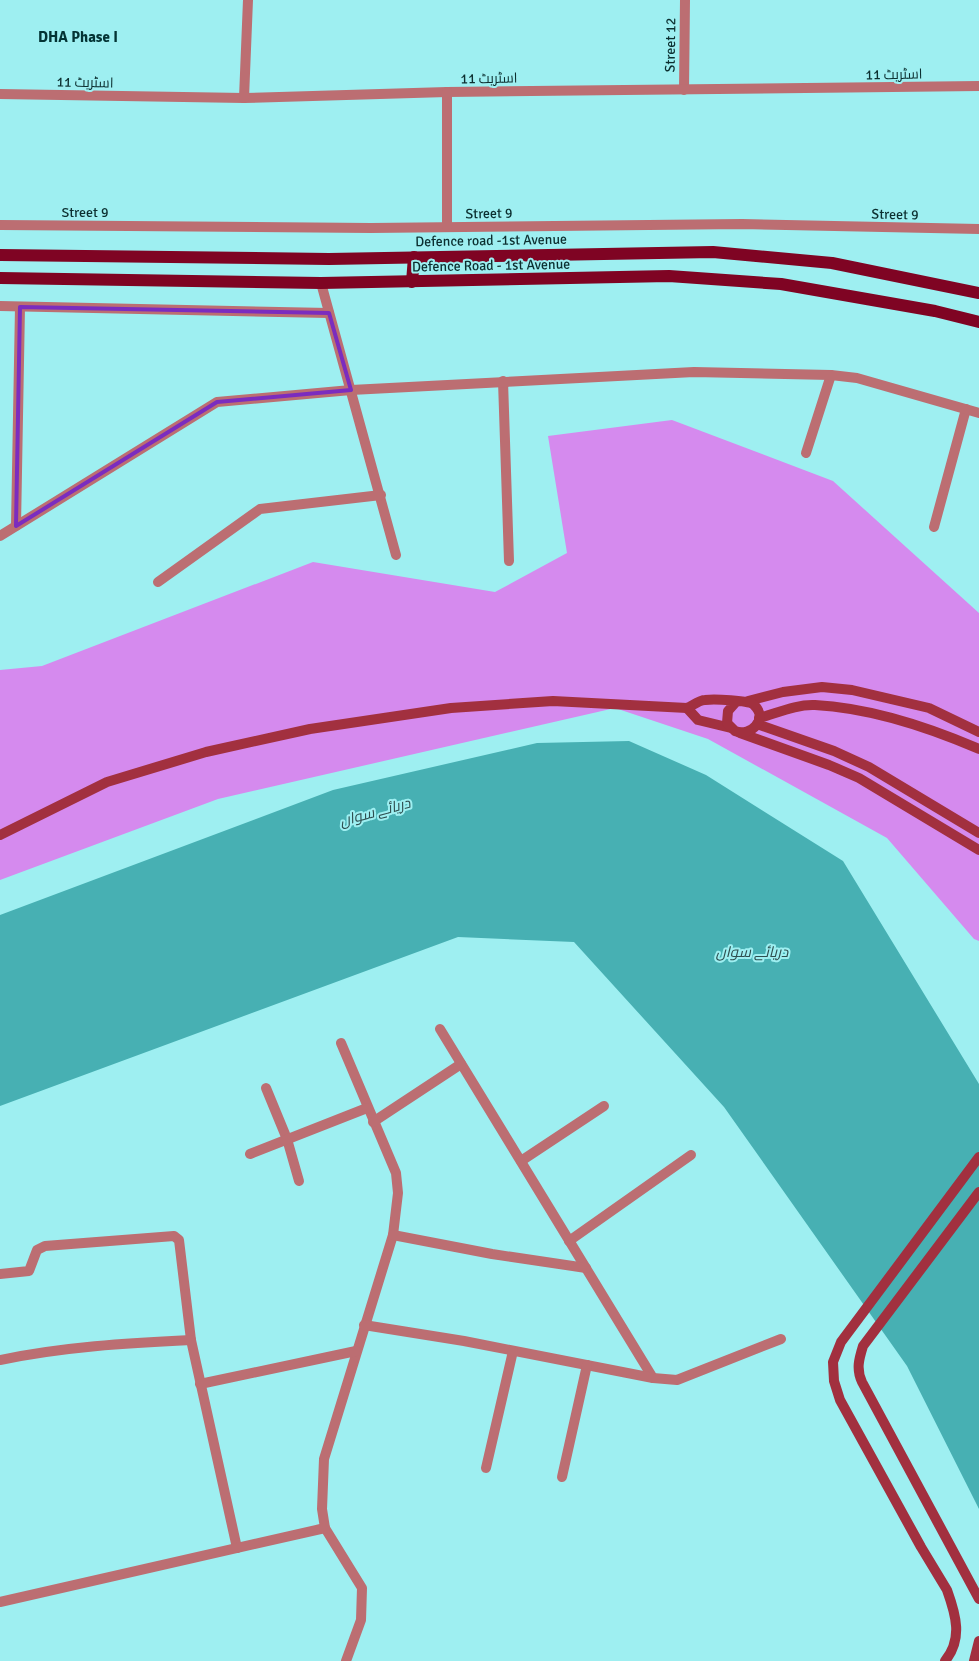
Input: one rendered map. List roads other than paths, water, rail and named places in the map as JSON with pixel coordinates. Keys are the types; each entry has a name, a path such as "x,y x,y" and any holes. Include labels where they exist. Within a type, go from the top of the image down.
{"main road":[{"name":"Defence road -1st Avenue","path":"0,255 330,259 713,252 832,263 979,293"},
{"path":"412,282 414,257"},
{"name":"Defence Road - 1st Avenue","path":"0,278 321,283 669,276 781,284 935,311 979,322"},
{"path":"0,835 107,782 206,752 310,729 451,708 553,701 688,708 703,699 748,702 783,692 822,687 852,690 930,708 979,732"},
{"path":"736,702 731,705 726,716 735,731 747,733 758,721 783,711 814,705 878,715 940,732 979,749"},
{"path":"748,702 758,711 758,721"},
{"path":"688,708 698,720 820,761 859,778 979,850"},
{"path":"758,721 869,767 979,833"},
{"path":"945,1661 953,1651 957,1629 954,1609 947,1590 920,1547 840,1400 834,1381 833,1362 841,1342 979,1157"},
{"path":"979,1192 863,1346 858,1361 858,1373 862,1382 979,1599"},
{"path":"974,1661 979,1641"}],"street":[{"path":"244,98 248,0"},
{"name":"Street 12","path":"684,90 685,0"},
{"name":"اسٹریٹ 11","path":"0,94 244,98 447,92 979,86"},
{"path":"446,228 447,92"},
{"name":"Street 9","path":"0,225 446,228 742,224 979,230"},
{"path":"321,283 396,555"},
{"path":"0,306 329,313"},
{"path":"16,526 20,307"},
{"path":"0,536 217,402 351,390 694,372 832,375 857,378 979,413"},
{"path":"806,453 832,375"},
{"path":"503,381 509,561"},
{"path":"934,527 966,409"},
{"path":"158,582 260,509 381,495"},
{"path":"440,1029 653,1378"},
{"path":"341,1043 366,1108 396,1173 398,1193 393,1235 324,1459 322,1509 325,1528 362,1588 361,1620 346,1661"},
{"path":"373,1122 461,1064"},
{"path":"266,1088 287,1139 299,1181"},
{"path":"521,1161 604,1106"},
{"path":"250,1154 366,1108"},
{"path":"569,1241 691,1155"},
{"path":"393,1235 586,1268"},
{"path":"0,1274 29,1271 37,1250 45,1246 174,1236 179,1240 190,1340 237,1548"},
{"path":"364,1325 513,1350 653,1378 677,1380 781,1339"},
{"path":"0,1360 38,1352 118,1343 190,1340"},
{"path":"486,1468 513,1350"},
{"path":"200,1384 356,1351"},
{"path":"562,1477 588,1365"},
{"path":"0,1602 325,1528"}],"water":[{"name":"دریائے سواں","path":"629,741 706,775 843,861 979,1084 979,1509 907,1366 724,1107 574,942 458,937 0,1106 0,915 333,790 537,743"}],"district":[{"name":"DHA Phase I","path":"78,37"}]}
